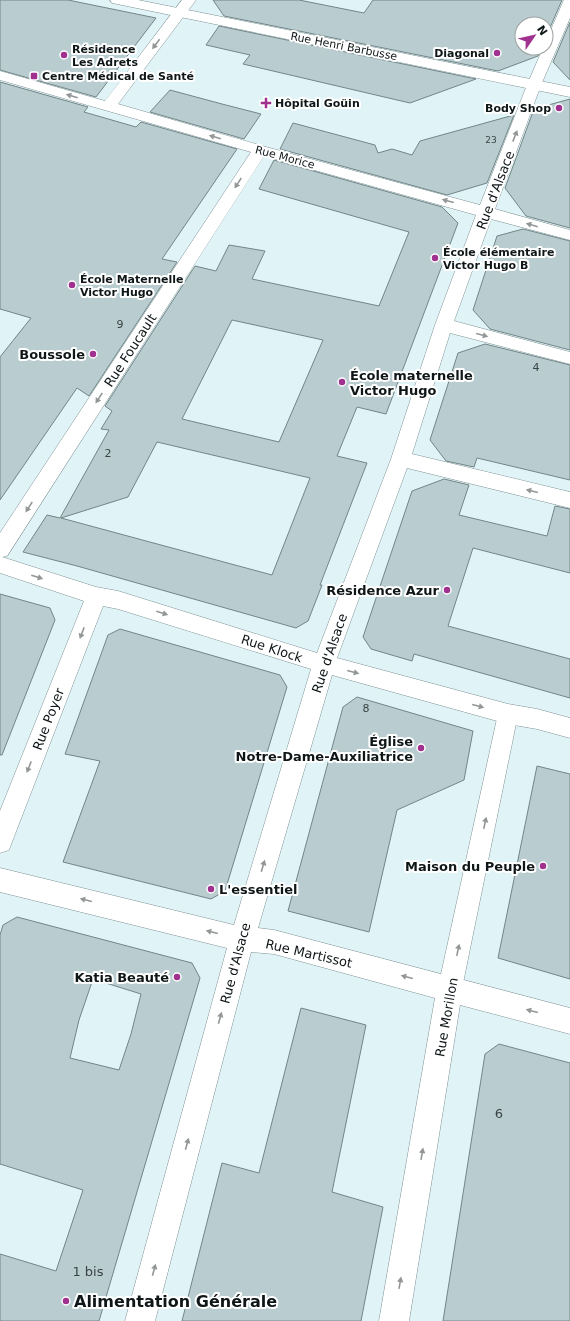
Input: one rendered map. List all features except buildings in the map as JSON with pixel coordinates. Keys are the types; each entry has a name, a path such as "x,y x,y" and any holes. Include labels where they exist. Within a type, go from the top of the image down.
{"street":[{"name":"Rue Henri Barbusse","path":"117,0 570,92"},
{"path":"109,106 189,0"},
{"name":"Rue d'Alsace","path":"140,1321 242,939 324,664 401,459 444,325 486,211 534,85 570,2"},
{"name":"Rue Morice","path":"0,76 260,150 570,235"},
{"name":"Rue Foucault","path":"0,550 260,150"},
{"path":"444,325 570,358"},
{"path":"401,459 570,500"},
{"name":"Rue Klock","path":"0,565 96,596 118,600 324,664 508,714 537,719 570,728"},
{"name":"Rue Poyer","path":"0,842 96,596"},
{"name":"Rue Morillon","path":"394,1321 450,988 508,714"},
{"name":"Rue Martissot","path":"0,880 242,939 274,942 570,1021"}],"place":[{"name":"Diagonal","path":"497,53"},
{"name":"Résidence Les Adrets","path":"64,55"},
{"name":"Centre Médical de Santé","path":"34,76"},
{"name":"Hôpital Goüin","path":"266,103"},
{"name":"Body Shop","path":"559,108"},
{"name":"École élémentaire Victor Hugo B","path":"435,258"},
{"name":"École Maternelle Victor Hugo","path":"72,285"},
{"name":"Boussole","path":"93,354"},
{"name":"École maternelle Victor Hugo","path":"342,382"},
{"name":"Résidence Azur","path":"447,590"},
{"name":"Église Notre-Dame-Auxiliatrice","path":"421,748"},
{"name":"Maison du Peuple","path":"543,866"},
{"name":"L'essentiel","path":"211,889"},
{"name":"Katia Beauté","path":"177,977"},
{"name":"Alimentation Générale","path":"66,1301"}]}
